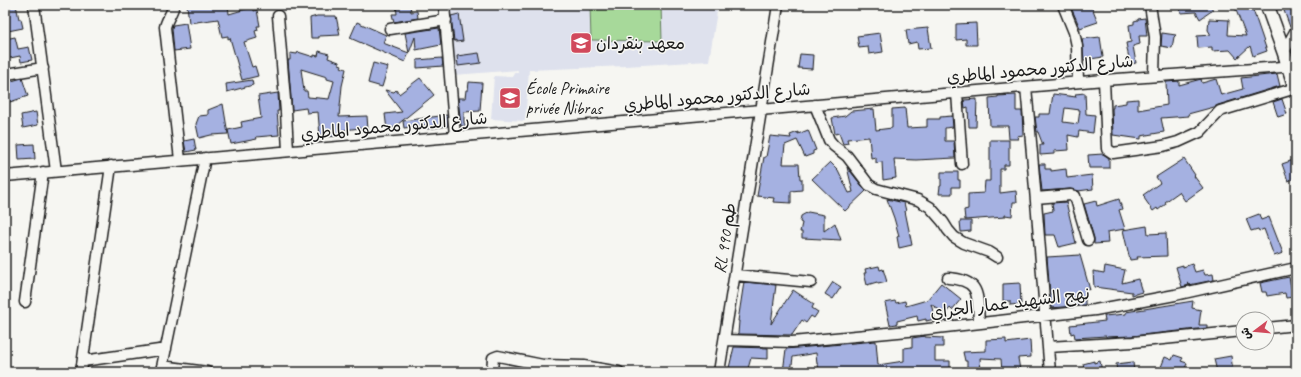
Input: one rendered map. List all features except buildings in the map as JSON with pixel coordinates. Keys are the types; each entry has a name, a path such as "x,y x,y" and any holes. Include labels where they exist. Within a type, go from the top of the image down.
{"main road":[{"path":"1267,5 1284,52 1292,67 1296,89"}],"street":[{"path":"34,5 56,171"},
{"path":"174,5 173,10 167,18 165,27 180,160"},
{"path":"444,5 455,136"},
{"name":"RL طم 990","path":"719,372 778,5"},
{"path":"1063,5 1074,32 1077,46 1078,82"},
{"path":"1150,5 1155,37 1154,76"},
{"path":"278,16 288,151"},
{"path":"390,29 446,20"},
{"path":"1284,52 1296,30"},
{"name":"شارع الدكتور محمود الماطري","path":"5,176 1078,82 1292,67"},
{"path":"7,74 43,68"},
{"path":"1104,80 1107,149 1113,153 1163,146 1178,142 1200,132 1220,111 1296,89"},
{"path":"1026,87 1036,198 1044,316 1050,372"},
{"path":"957,93 962,164"},
{"path":"815,105 829,140 846,156 869,185 876,189 918,200 930,207 954,237 964,244 997,256"},
{"path":"205,158 162,369 207,372"},
{"path":"82,372 111,166"},
{"path":"25,302 43,172"},
{"path":"1036,198 1071,195 1075,196 1088,240"},
{"name":"نهج الشهيد عمار الجراي","path":"725,340 792,342 1095,310 1168,296 1296,268"},
{"path":"735,275 811,282"},
{"path":"948,278 958,278 968,282 975,288 979,323"},
{"path":"1275,327 1296,325"},
{"path":"1048,347 1133,342 1235,332"},
{"path":"83,361 166,349"},
{"path":"492,372 493,358 498,356 543,365 590,366 619,372"}],"shaded area":[{"name":"معهد بنقردان","path":"447,5 718,5 709,61 529,70 525,121 491,119 494,76 513,77 514,72 518,73 518,70 454,75"}],"green space":[{"path":"590,5 661,5 662,41 591,40"}],"place":[{"name":"معهد بنقردان","path":"581,43"},
{"name":"École Primaire privée Nibras","path":"510,98"}]}
